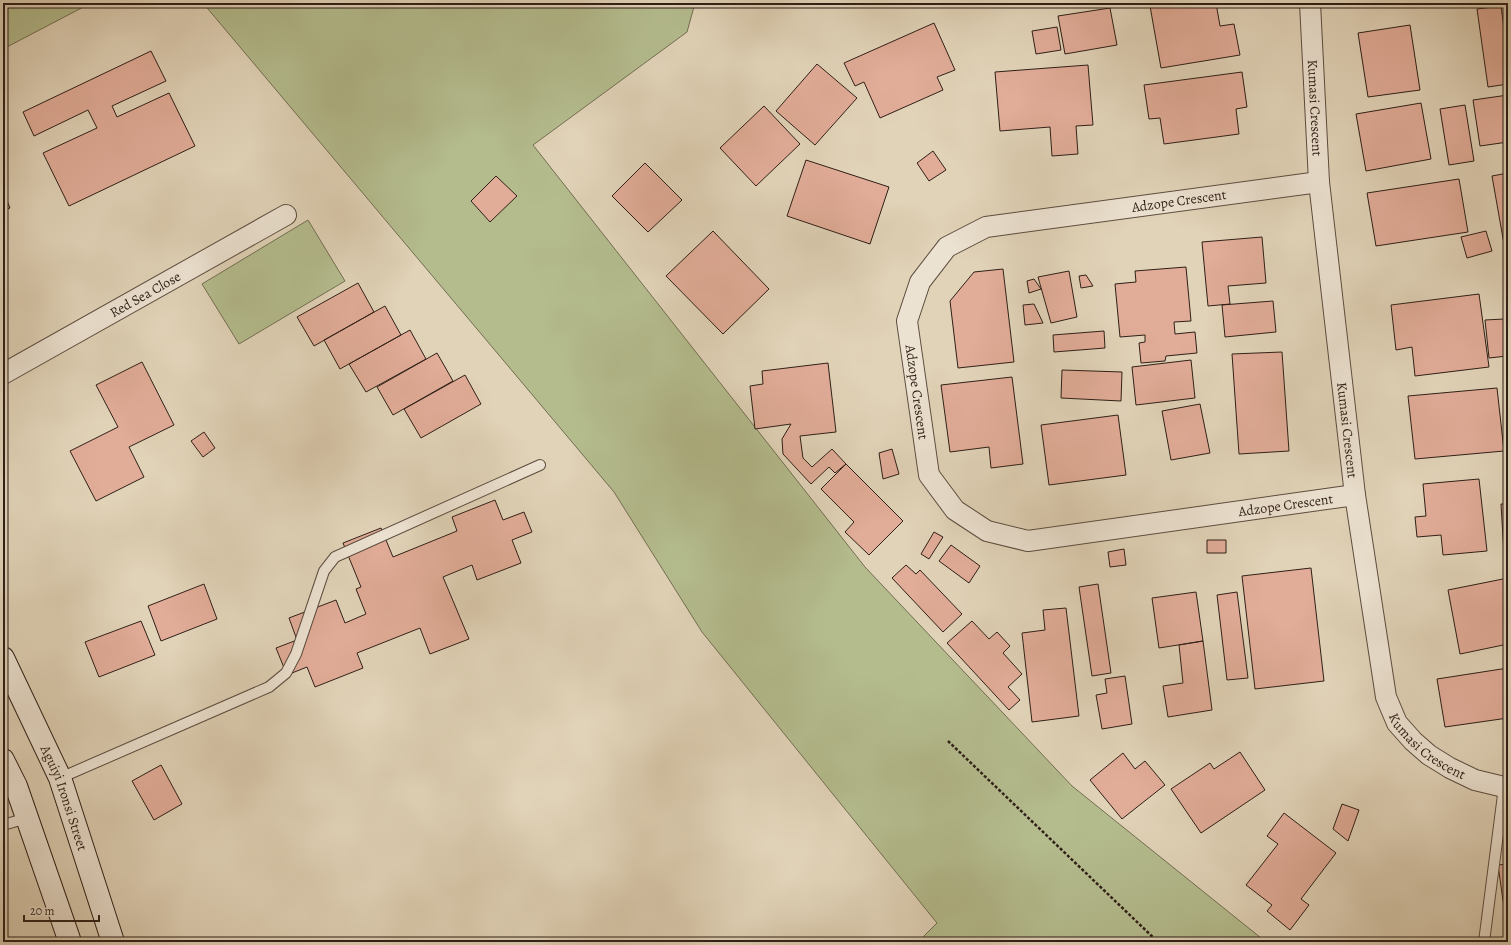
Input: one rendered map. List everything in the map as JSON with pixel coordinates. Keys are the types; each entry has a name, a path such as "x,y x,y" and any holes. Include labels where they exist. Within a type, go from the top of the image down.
{"main road":[{"name":"Aguiyi Ironsi Street","path":"3,658 60,778 114,942"},
{"path":"3,760 16,786 70,942"}],"street":[{"name":"Kumasi Crescent","path":"1310,3 1319,182 1355,495 1386,697 1397,723 1413,741 1429,755 1450,768 1475,780 1506,787"},
{"name":"Adzope Crescent","path":"1319,182 986,227 947,247 920,282 907,321 929,475 955,510 988,531 1028,541 1355,495"},
{"name":"Red Sea Close","path":"3,374 286,215"}],"lane":[{"path":"60,778 269,687 286,673 296,654 324,571 335,557 540,465"},
{"path":"1484,942 1506,787"},
{"path":"3,825 27,818"}],"path":[{"path":"3,12 12,3"},
{"path":"948,741 1158,942"}],"green space":[{"path":"3,3 91,3 3,49"},
{"path":"203,3 695,3 687,32 533,145 865,567 1072,786 1266,942 923,942 922,938 937,923 702,632 614,492"},
{"path":"308,220 345,281 239,344 202,284"}],"building":[{"path":"1167,3 1216,3 1220,26 1234,24 1240,55 1161,68 1150,6"},
{"path":"1347,3 1364,3 1348,6"},
{"path":"1501,6 1508,58 1508,84 1488,87 1477,9"},
{"path":"1110,8 1117,45 1065,54 1058,16"},
{"path":"1508,11 1508,42 1503,12"},
{"path":"934,23 955,70 937,77 943,90 880,118 864,82 855,86 844,63"},
{"path":"1410,25 1420,90 1368,97 1358,33"},
{"path":"1057,27 1061,50 1036,54 1032,31"},
{"path":"151,51 166,81 112,106 117,117 169,93 195,146 69,206 43,153 97,128 88,110 34,136 23,112"},
{"path":"817,64 857,98 815,145 776,111"},
{"path":"1088,65 1093,125 1076,126 1078,154 1052,156 1050,127 1000,131 995,72"},
{"path":"1242,72 1247,107 1236,109 1239,134 1164,144 1160,118 1149,119 1144,85"},
{"path":"1508,95 1508,142 1480,146 1473,100"},
{"path":"1421,103 1431,159 1366,171 1356,114"},
{"path":"1465,105 1474,161 1449,165 1440,109"},
{"path":"764,106 800,144 756,186 720,148"},
{"path":"933,151 946,170 929,181 917,163"},
{"path":"806,160 889,187 870,244 787,216"},
{"path":"645,163 682,200 648,232 612,196"},
{"path":"1508,173 1508,250 1505,250 1492,176"},
{"path":"496,176 517,196 490,222 471,201"},
{"path":"1459,179 1468,232 1376,246 1367,193"},
{"path":"3,191 10,208 3,211"},
{"path":"713,231 769,289 723,334 666,276"},
{"path":"1486,231 1492,251 1467,258 1461,237"},
{"path":"1262,237 1266,283 1228,286 1230,304 1208,306 1202,242"},
{"path":"1186,267 1191,321 1174,322 1175,334 1195,332 1197,353 1166,356 1165,361 1141,363 1139,343 1145,342 1145,335 1120,337 1115,284 1136,282 1135,271"},
{"path":"1003,269 1014,362 958,368 950,301 974,272"},
{"path":"1069,271 1077,317 1051,323 1038,277"},
{"path":"1086,275 1093,286 1081,288 1079,276"},
{"path":"1034,279 1041,289 1029,293 1027,281"},
{"path":"358,283 374,312 314,346 297,317"},
{"path":"1479,294 1489,367 1415,376 1412,347 1396,350 1391,305"},
{"path":"1273,301 1276,332 1225,337 1222,305"},
{"path":"1034,304 1043,323 1025,325 1023,305"},
{"path":"385,306 401,335 340,369 324,340"},
{"path":"1504,319 1507,356 1489,358 1485,320"},
{"path":"410,330 426,359 366,392 349,364"},
{"path":"1104,331 1105,348 1054,352 1053,335"},
{"path":"1282,352 1289,451 1239,454 1232,354"},
{"path":"437,353 453,381 393,415 377,387"},
{"path":"1191,360 1195,398 1136,405 1132,367"},
{"path":"142,362 174,425 129,447 144,477 96,501 70,451 118,427 96,385"},
{"path":"828,363 836,432 800,436 803,458 812,467 832,449 846,464 835,473 829,467 811,484 783,454 782,439 791,424 755,429 750,386 763,384 762,371"},
{"path":"1062,370 1122,372 1121,401 1061,398"},
{"path":"465,375 481,404 421,438 404,409"},
{"path":"1012,377 1023,464 991,468 989,447 950,452 941,385"},
{"path":"1497,388 1504,451 1415,459 1408,396"},
{"path":"1200,404 1210,453 1171,460 1162,411"},
{"path":"1118,415 1126,475 1049,485 1041,425"},
{"path":"204,432 215,448 203,457 191,441"},
{"path":"892,449 899,474 883,479 879,453"},
{"path":"846,464 903,521 869,555 845,532 854,522 821,489"},
{"path":"1479,479 1487,551 1443,555 1441,535 1417,537 1415,517 1426,516 1423,484"},
{"path":"495,500 503,520 524,512 532,532 512,540 521,563 477,580 472,565 443,577 469,639 430,654 420,628 357,653 363,668 315,687 307,667 287,675 276,648 297,640 289,618 336,600 345,623 366,614 356,589 361,587 343,543 381,528 393,557 457,531 452,517"},
{"path":"1501,504 1508,504 1508,554 1504,554"},
{"path":"934,532 943,537 929,559 921,554"},
{"path":"1207,540 1226,540 1226,553 1207,553"},
{"path":"951,545 980,566 969,583 939,561"},
{"path":"1124,549 1126,565 1110,567 1108,552"},
{"path":"906,565 916,574 920,570 962,614 943,632 892,578"},
{"path":"1311,568 1324,681 1255,689 1242,576"},
{"path":"1508,578 1508,644 1460,654 1448,590"},
{"path":"204,584 217,619 161,641 148,606"},
{"path":"1098,584 1111,673 1092,676 1079,587"},
{"path":"1196,592 1203,641 1159,648 1152,598"},
{"path":"1237,592 1248,678 1227,680 1217,595"},
{"path":"1066,608 1079,716 1032,722 1022,633 1045,630 1043,610"},
{"path":"141,621 155,655 99,677 85,642"},
{"path":"972,621 989,639 997,632 1010,646 1003,653 1022,674 1008,687 1020,700 1009,710 947,643"},
{"path":"1203,641 1212,710 1168,717 1163,686 1183,683 1179,645"},
{"path":"1508,668 1508,718 1445,727 1437,679"},
{"path":"1125,676 1132,724 1102,729 1096,695 1107,693 1105,679"},
{"path":"1240,752 1265,790 1201,833 1171,789 1210,763 1214,769"},
{"path":"1123,753 1135,769 1145,761 1165,785 1122,819 1090,780"},
{"path":"161,765 182,804 154,820 132,781"},
{"path":"1342,804 1359,810 1348,841 1333,829"},
{"path":"1284,813 1336,853 1301,899 1309,905 1290,930 1267,911 1272,905 1246,885 1278,844 1267,836"},
{"path":"1508,864 1508,936 1498,865"}]}
